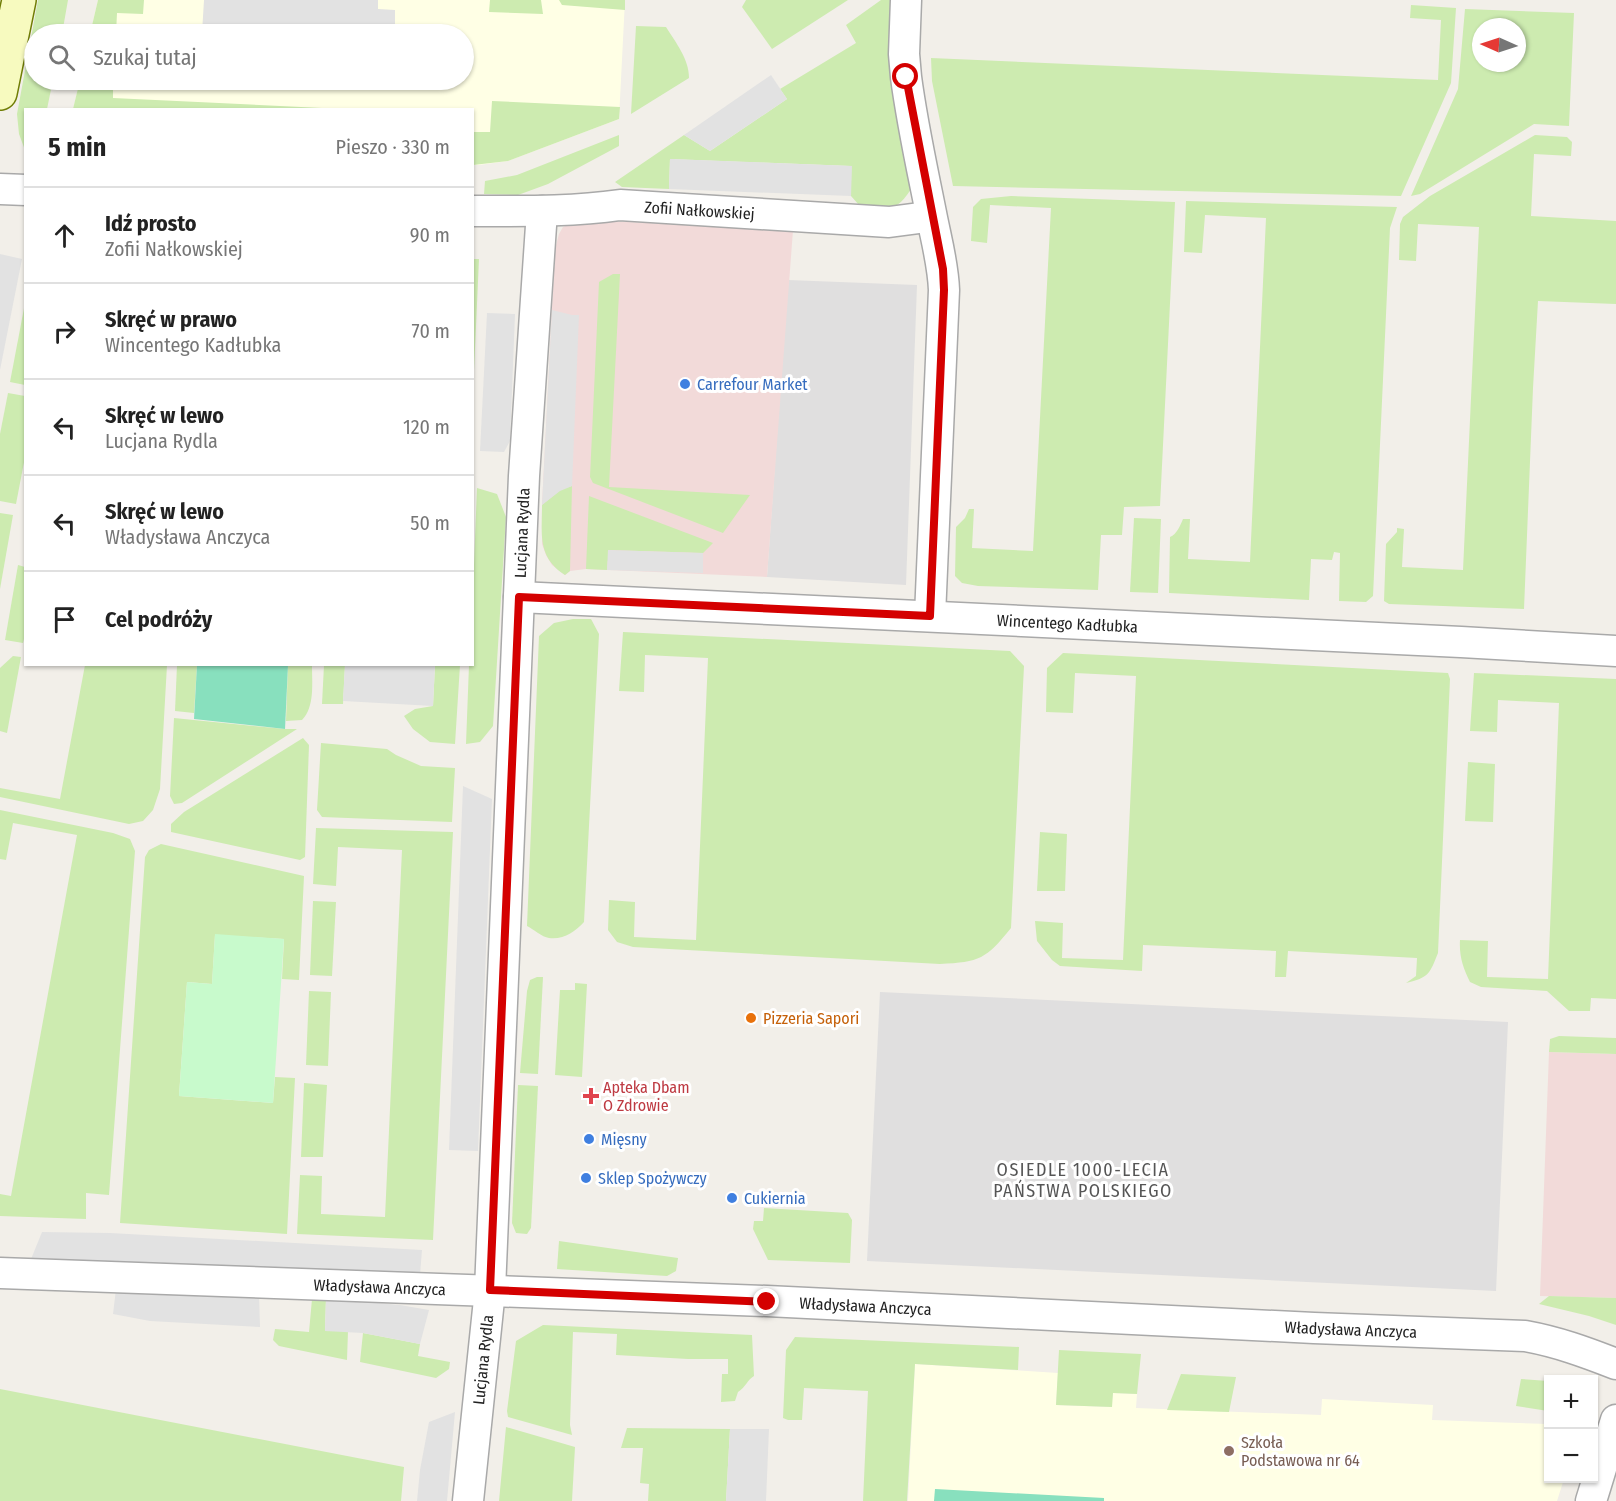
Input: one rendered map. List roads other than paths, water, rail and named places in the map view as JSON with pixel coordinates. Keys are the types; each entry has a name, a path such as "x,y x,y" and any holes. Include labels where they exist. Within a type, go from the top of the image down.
{"main road":[{"path":"0,93 19,0"}],"street":[{"path":"906,0 904,54 906,77 944,280 930,616"},
{"path":"0,189 24,190"},
{"name":"Zofii Nałkowskiej","path":"474,211 542,211 620,205 889,222 927,217"},
{"name":"Lucjana Rydla","path":"468,1501 490,1290 524,476 542,211"},
{"name":"Wincentego Kadłubka","path":"519,597 1616,651"},
{"name":"Władysława Anczyca","path":"0,1273 490,1290 1525,1336 1575,1348 1616,1364"},
{"path":"1591,1501 1616,1420"}],"place":[{"name":"Carrefour Market","path":"685,384"},
{"name":"Pizzeria Sapori","path":"751,1018"},
{"name":"Apteka Dbam O Zdrowie","path":"591,1096"},
{"name":"Mięsny","path":"589,1139"},
{"name":"Sklep Spożywczy","path":"586,1178"},
{"name":"Cukiernia","path":"732,1198"},
{"name":"Szkoła Podstawowa nr 64","path":"1229,1451"}],"district":[{"name":"OSIEDLE 1000-LECIA PAŃSTWA POLSKIEGO","path":"1083,1180"}]}
